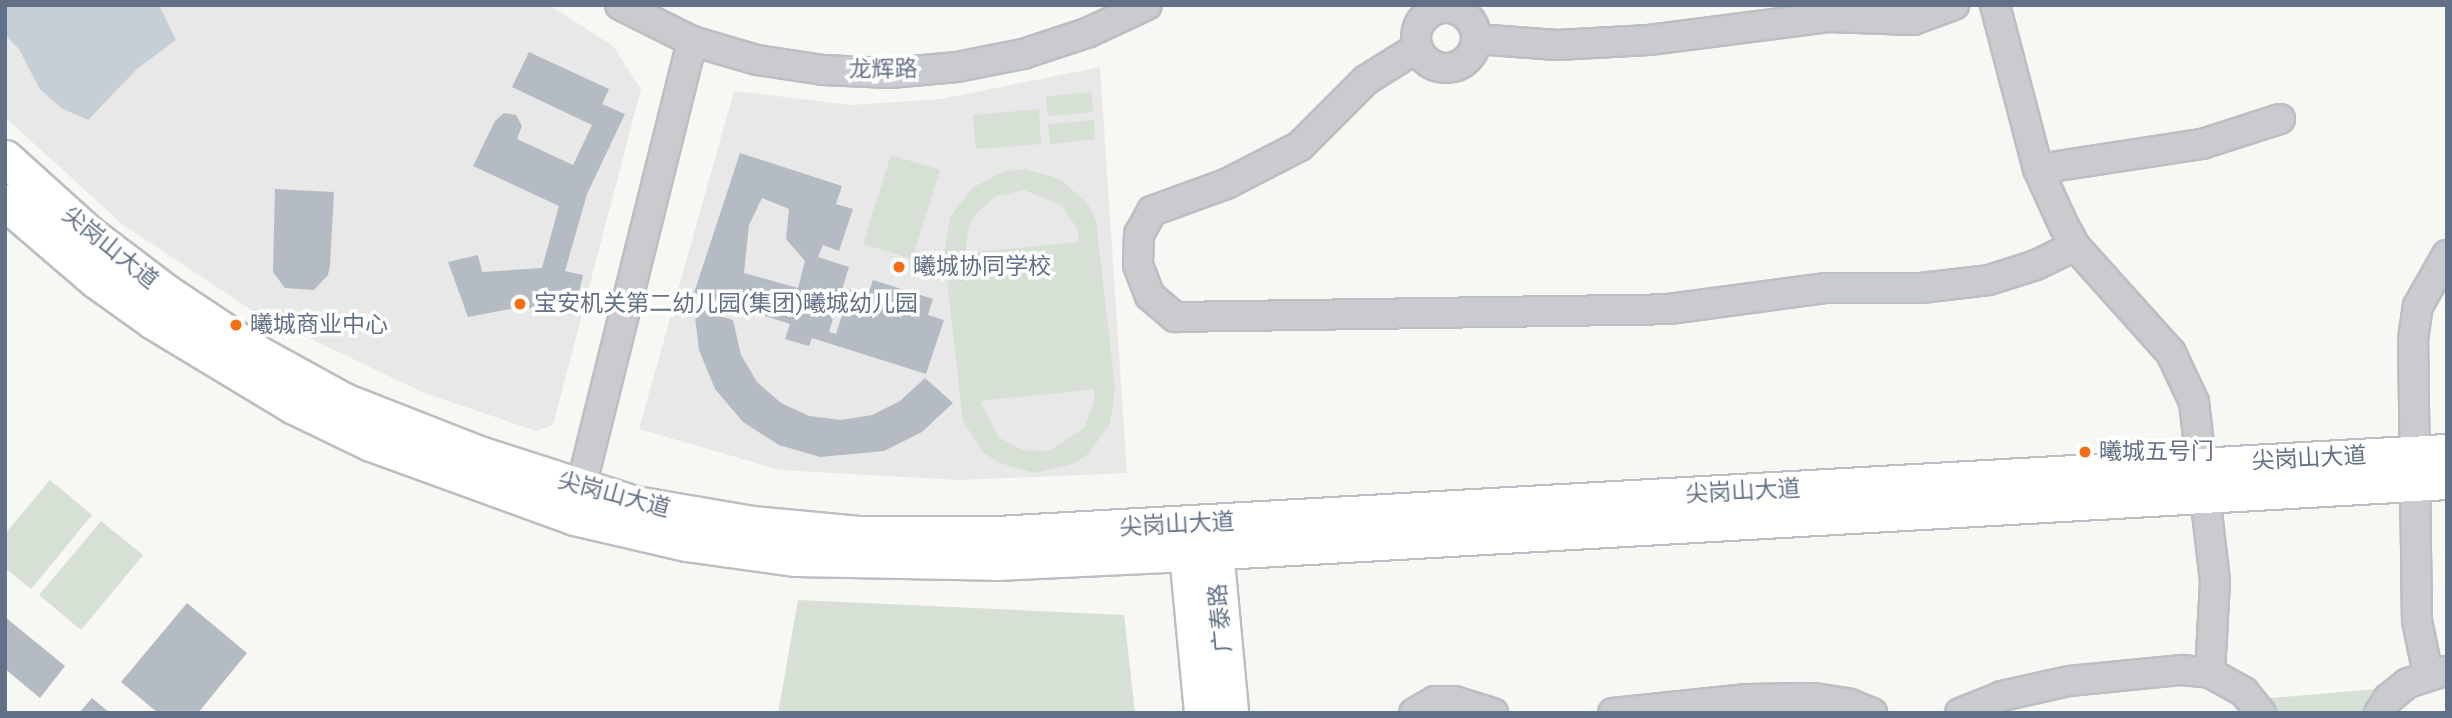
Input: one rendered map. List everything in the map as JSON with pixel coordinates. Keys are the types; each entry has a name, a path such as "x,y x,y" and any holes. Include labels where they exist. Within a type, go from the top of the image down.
{"main road":[{"name":"尖岗山大道","path":"5,158 128,265 257,353 355,405 577,502 686,543 796,558 996,562 1200,538 2432,467"},
{"name":"尖岗山大道","path":"5,202 125,301 223,367 294,406 371,443 577,502"},
{"name":"广泰路","path":"1200,538 1202,713"},
{"name":"广泰路","path":"1200,538 1230,713"}],"street":[{"name":"龙辉路","path":"620,5 692,41 757,60 823,70 917,71 1023,54 1087,33 1147,5"},
{"path":"1476,39 1557,44 1649,40 1778,14 1913,20 1954,5"},
{"path":"1995,5 2011,54 2038,169 2075,246 2171,353 2187,380 2204,479 2215,581 2210,673"},
{"path":"1460,8 1474,28 1476,39 1468,58 1448,67 1433,65 1417,48 1416,34 1423,18 1437,9 1460,8"},
{"path":"577,502 692,41"},
{"path":"1417,48 1366,80 1300,146 1227,184 1152,211 1139,234 1138,244 1138,265 1150,296 1175,317 1669,309 1827,288 1921,288 1989,280 2036,265 2075,246"},
{"path":"2038,169 2202,144 2280,119"},
{"path":"2379,713 2388,699 2437,673 2417,621 2432,467 2413,340 2418,306 2447,255"},
{"path":"1960,713 2002,696 2069,681 2147,671 2210,673 2244,692 2261,713"},
{"path":"1613,713 1747,699 1814,698 1850,704 1872,713"},
{"path":"1414,713 1435,701 1454,701 1493,713"}],"shaded area":[{"name":"曦城商业中心","path":"5,5 549,5 613,46 641,89 553,425 536,431 422,392 253,311 122,224 5,117"},
{"path":"5,5 159,5 176,40 138,68 88,120 61,108 39,88 19,49 5,35"},
{"name":"曦城协同学校","path":"1100,67 1127,473 960,480 780,470 639,429 734,91 851,105 942,99"},
{"path":"1091,92 1093,112 1048,116 1046,97"},
{"path":"1039,109 1041,144 976,149 973,115"},
{"path":"1094,120 1095,139 1050,144 1048,124"},
{"path":"891,155 940,170 912,259 863,244"},
{"path":"1024,169 1060,179 1088,204 1096,221 1115,388 1110,424 1088,454 1072,464 1035,473 999,463 983,452 963,421 944,254 950,218 972,188 1005,171","holes":["1024,190 1061,205 1077,228 1079,242 965,253 969,226 976,214 996,196","1094,389 1094,403 1084,428 1049,451 1022,450 998,437 980,401"]},
{"path":"50,480 92,515 31,589 5,568 5,534"},
{"path":"101,521 143,555 81,630 39,595"},
{"path":"798,600 1124,615 1135,713 778,713"},
{"path":"2378,689 2366,713 2278,713 2270,698"}],"building":[{"path":"529,52 609,89 602,104 625,114 587,194 565,271 583,275 574,313 521,307 468,317 448,262 478,255 482,272 542,268 559,206 473,166 495,121 504,113 516,115 522,126 517,139 573,165 592,125 512,87"},
{"path":"740,153 842,186 836,204 853,209 839,251 823,245 818,257 849,267 829,332 836,334 850,290 868,295 873,280 933,299 928,315 944,320 926,374 812,338 809,346 785,339 790,324 694,293","holes":["762,198 789,209 786,239 805,261 798,288 744,273 749,225"]},
{"path":"275,189 334,192 328,275 314,290 285,288 273,272"},
{"path":"694,308 733,320 741,355 757,382 781,403 809,416 841,420 872,415 900,401 925,378 953,403 922,432 884,451 820,457 779,445 743,422 715,389 699,350"},
{"path":"187,603 247,653 198,713 158,713 121,682"},
{"path":"5,617 65,666 40,698 5,669"},
{"path":"92,698 110,713 79,713"}],"place":[{"name":"曦城协同学校","path":"899,267"},
{"name":"宝安机关第二幼儿园(集团)曦城幼儿园","path":"520,304"},
{"name":"曦城商业中心","path":"236,325"},
{"name":"曦城五号门","path":"2085,452"}]}
